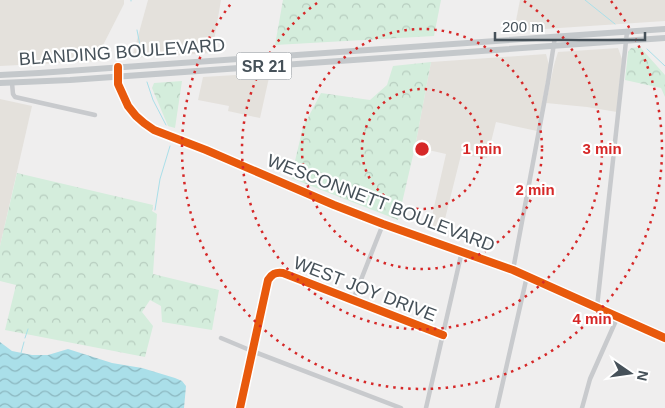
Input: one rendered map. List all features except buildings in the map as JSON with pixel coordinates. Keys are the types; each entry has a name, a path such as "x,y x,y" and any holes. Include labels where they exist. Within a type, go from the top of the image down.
{"main road":[{"name":"BLANDING BOULEVARD","path":"0,75 665,29"},
{"name":"BLANDING BOULEVARD","path":"0,83 39,82 665,38"},
{"path":"472,43 472,51"},
{"path":"357,59 362,55 401,52 408,47"}],"street":[{"path":"598,307 627,32"},
{"path":"513,270 555,37"},
{"path":"263,66 265,57"},
{"name":"WESCONNETT BOULEVARD","path":"118,68 118,84 128,106 136,116 154,130 206,150 334,205 513,270 665,338"},
{"path":"39,73 39,82"},
{"path":"12,82 15,97 95,115"},
{"path":"353,300 383,224"},
{"path":"426,408 462,251"},
{"name":"WEST JOY DRIVE","path":"252,351 268,280 275,273 283,273 443,335"},
{"path":"497,408 527,276"},
{"path":"582,408 590,378 618,316"},
{"path":"221,338 401,408"},
{"path":"240,408 252,351"}],"shaded area":[{"path":"0,0 124,0 124,4 99,53 101,61 0,66"},
{"path":"148,0 221,0 212,53 132,58"},
{"path":"520,0 665,0 665,21 514,31"},
{"path":"618,48 622,59 617,112 546,103 558,52"},
{"path":"546,54 549,65 537,131 496,122 487,158 461,155 441,235 429,229 446,154 415,147 431,62"},
{"path":"270,73 260,118 228,111 229,106 198,100 203,77"},
{"path":"0,99 32,106 0,246"}],"green space":[{"path":"283,0 441,0 434,36 275,45"},
{"path":"640,47 665,75 665,97 661,88 625,80 628,52 631,48"},
{"path":"431,62 415,147 398,220 291,178 303,127 321,93 370,100 387,85 393,66"},
{"path":"182,81 175,128 168,126 152,88 154,83"},
{"path":"17,173 153,205 152,211 157,214 153,274 219,290 212,330 162,322 161,306 150,300 142,312 153,326 145,357 5,330 16,285 0,281 0,246"}],"water":[{"path":"0,342 12,351 32,355 48,355 68,349 112,363 142,368 175,378 182,381 186,386 184,408 0,408"}],"waterway":[{"path":"585,0 615,24"},
{"path":"137,30 142,56"},
{"path":"647,49 665,66"},
{"path":"147,82 153,100 166,125"},
{"path":"155,210 160,179 170,146"},
{"path":"25,338 28,329"},
{"path":"21,353 24,342"}],"cycle path":[{"path":"118,67 118,84 128,106 136,116 154,130 206,150 334,205 513,270 665,338"},
{"path":"240,408 268,280 276,273 283,273 443,335"}]}
